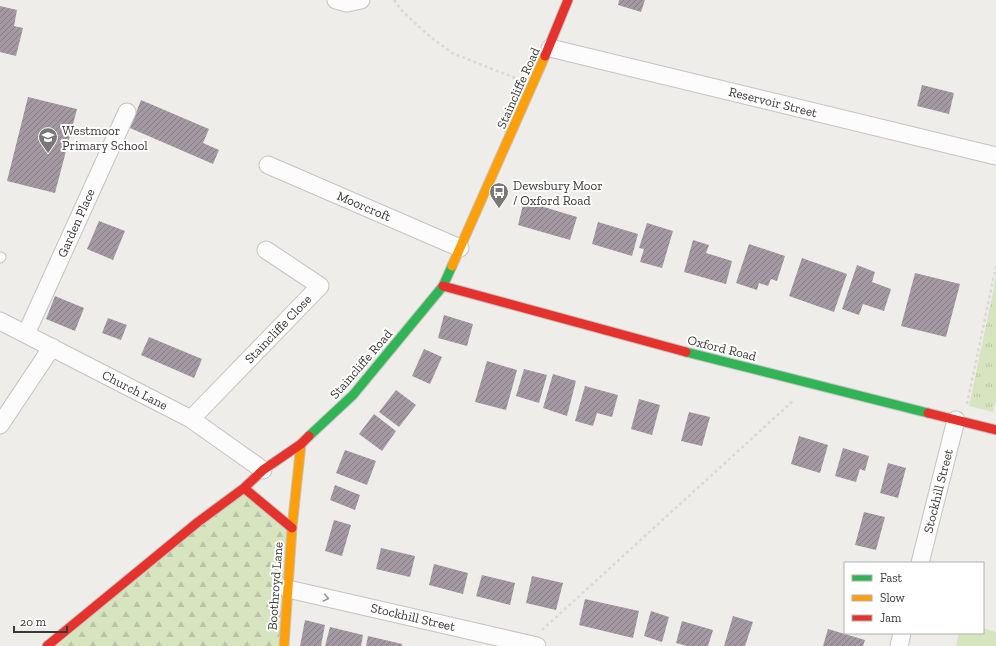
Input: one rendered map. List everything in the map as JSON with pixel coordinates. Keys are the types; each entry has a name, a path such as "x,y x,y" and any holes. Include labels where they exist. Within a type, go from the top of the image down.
{"street":[{"path":"336,0 347,3 361,0"},
{"name":"Staincliffe Road","path":"47,646 198,522 244,488 263,470 301,444 353,395 443,286 550,48 568,0"},
{"name":"Reservoir Street","path":"550,48 996,156"},
{"name":"Garden Place","path":"26,334 127,112"},
{"name":"Moorcroft","path":"268,165 460,248"},
{"name":"Staincliffe Close","path":"191,418 320,286 266,250"},
{"name":"Oxford Road","path":"443,286 685,352 996,430"},
{"name":"Church Lane","path":"0,321 191,418 263,470"},
{"path":"0,425 52,347"},
{"name":"Stockhill Street","path":"920,562 960,421"},
{"name":"Boothroyd Lane","path":"284,646 292,528 301,444"},
{"name":"Boothroyd Lane","path":"244,488 292,528"},
{"name":"Stockhill Street","path":"288,589 478,639 532,645"},
{"path":"899,646 902,634"}],"path":[{"path":"394,0 402,11 427,34 452,53 512,78"},
{"path":"960,421 996,266"},
{"path":"532,645 813,383"}],"green space":[{"path":"996,278 996,400 993,412 969,406"},
{"path":"244,488 292,528 284,646 56,646"},
{"path":"984,628 996,632 996,646 956,646 959,634 984,634"}],"building":[{"path":"619,0 645,0 641,12 618,5"},
{"path":"0,6 17,10 14,26 23,28 16,56 0,52"},
{"path":"922,85 954,93 949,114 917,106"},
{"path":"28,97 77,109 55,193 7,181"},
{"path":"141,100 209,129 203,143 219,150 213,164 130,128"},
{"path":"524,201 577,217 570,240 518,225"},
{"path":"99,221 125,231 113,260 87,249"},
{"path":"598,222 638,234 632,256 592,244"},
{"path":"647,223 673,231 662,268 640,262 644,249 639,248"},
{"path":"693,240 709,245 706,253 732,261 726,284 684,272"},
{"path":"749,244 785,256 777,281 771,279 768,286 759,283 757,290 736,283"},
{"path":"802,258 847,274 834,312 789,296"},
{"path":"857,265 875,272 872,282 891,289 884,311 863,304 859,315 842,309"},
{"path":"915,273 960,284 946,337 901,326"},
{"path":"55,296 84,308 75,331 46,319"},
{"path":"444,315 473,324 467,346 438,338"},
{"path":"108,318 127,325 121,340 102,333"},
{"path":"149,337 202,359 194,378 141,355"},
{"path":"424,349 442,357 430,384 412,376"},
{"path":"487,361 517,370 506,410 475,402"},
{"path":"524,369 547,375 539,403 516,396"},
{"path":"553,374 576,381 567,416 543,408"},
{"path":"585,386 618,395 612,417 597,413 593,426 575,421"},
{"path":"396,390 416,405 399,427 379,412"},
{"path":"639,399 660,405 652,435 631,429"},
{"path":"689,412 710,417 702,446 681,441"},
{"path":"374,414 396,431 382,451 359,434"},
{"path":"799,436 828,445 820,473 791,464"},
{"path":"843,448 869,456 865,471 860,469 856,482 835,476"},
{"path":"345,450 376,461 367,485 336,473"},
{"path":"888,463 906,468 898,498 880,493"},
{"path":"335,485 360,495 355,510 330,500"},
{"path":"864,512 885,517 876,550 855,545"},
{"path":"334,520 351,525 342,556 325,551"},
{"path":"381,548 415,556 410,577 376,569"},
{"path":"434,564 468,573 463,594 429,585"},
{"path":"482,575 515,583 510,605 476,596"},
{"path":"532,576 563,583 556,610 526,603"},
{"path":"585,599 639,611 633,638 579,625"},
{"path":"651,611 669,617 662,642 644,636"},
{"path":"733,616 753,622 745,646 724,646"},
{"path":"305,620 325,625 321,646 300,646"},
{"path":"682,621 713,630 708,646 687,646 676,643"},
{"path":"330,627 363,635 361,646 325,646"},
{"path":"828,629 865,640 863,646 823,646"},
{"path":"368,636 402,644 402,646 366,646"}],"traffic: fast":[{"path":"309,436 353,395 443,286 452,266"},
{"path":"686,352 928,413"}],"traffic: slow":[{"path":"452,266 545,56"},
{"path":"284,646 292,528 301,444"}],"traffic: jam":[{"path":"545,56 568,0"},
{"path":"443,286 686,352"},
{"path":"928,413 996,430"},
{"path":"47,646 198,522 244,488 263,470 301,444 309,436"},
{"path":"244,488 292,528"}],"place":[{"name":"Westmoor Primary School","path":"48,154"},
{"name":"Dewsbury Moor / Oxford Road","path":"499,209"}]}
